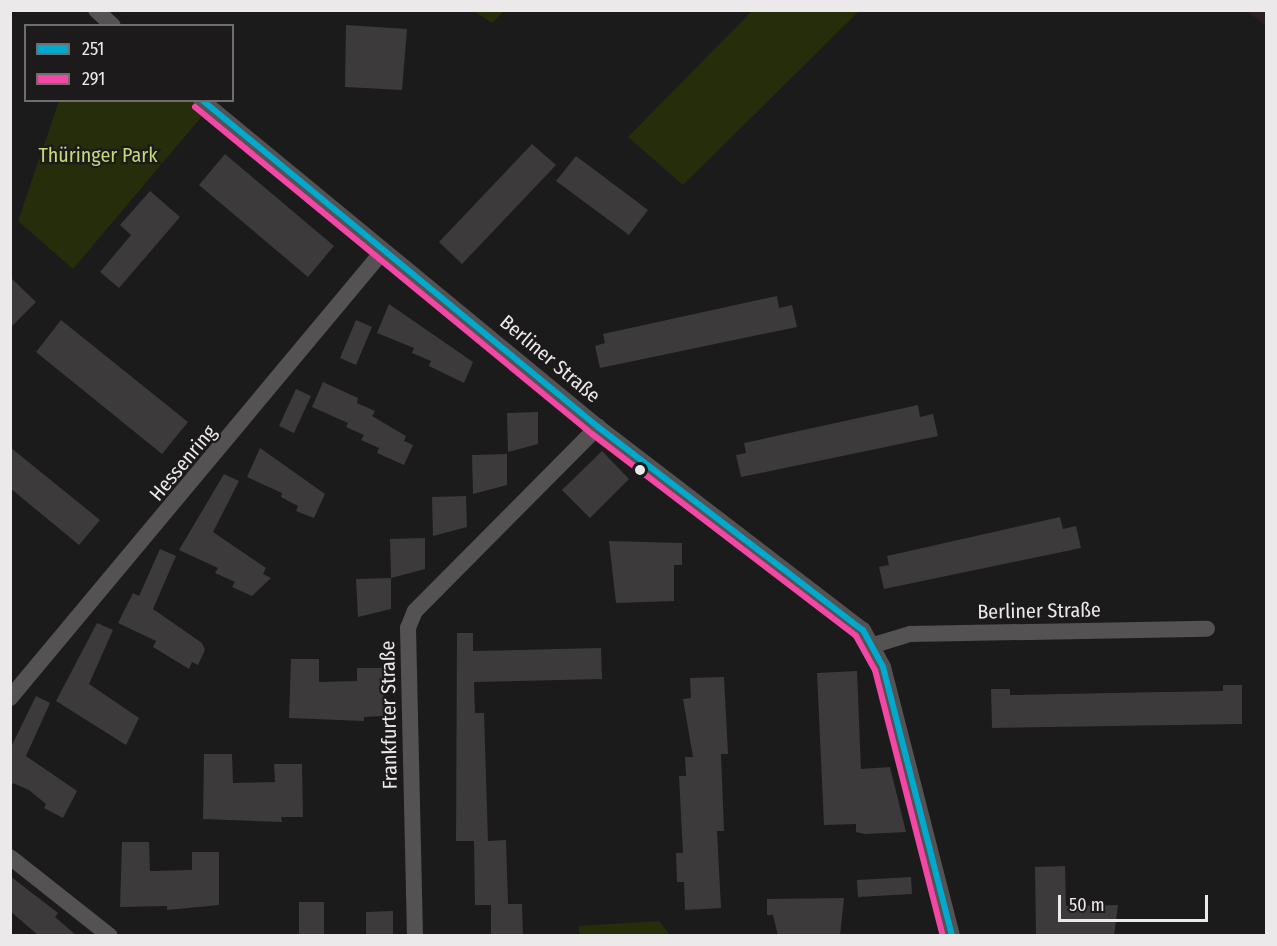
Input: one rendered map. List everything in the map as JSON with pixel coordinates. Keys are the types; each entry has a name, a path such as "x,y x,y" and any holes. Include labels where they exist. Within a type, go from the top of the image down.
{"street":[{"path":"96,10 111,24"},
{"name":"Berliner Straße","path":"203,102 598,427 847,614 874,645 952,936"},
{"name":"Hessenring","path":"10,698 383,251"},
{"name":"Frankfurter Straße","path":"416,936 408,628 415,611 598,427"},
{"name":"Berliner Straße","path":"874,645 910,634 1207,629"},
{"path":"10,857 110,936"}],"shaded area":[{"path":"1247,11 1266,11 1266,26"}],"green space":[{"path":"474,11 504,11 492,23"},
{"path":"752,11 859,11 683,185 628,137"},
{"name":"Thüringer Park","path":"59,102 201,102 209,108 73,269 18,221"},
{"path":"659,921 670,935 579,935 579,926"}],"building":[{"path":"346,25 407,29 402,90 345,87"},
{"path":"532,144 556,165 462,264 439,242"},
{"path":"225,154 334,246 308,277 199,185"},
{"path":"576,156 648,210 629,235 556,181"},
{"path":"150,191 180,217 119,288 100,272 131,235 120,225"},
{"path":"10,277 36,302 10,328"},
{"path":"777,296 779,308 792,305 797,327 600,368 595,346 605,343 603,334"},
{"path":"389,304 473,362 464,383 429,366 431,361 412,353 414,348 377,333"},
{"path":"61,320 188,422 162,454 36,352"},
{"path":"356,320 372,327 356,365 340,358"},
{"path":"323,382 358,398 357,403 375,411 372,416 406,436 404,441 413,445 404,465 377,453 379,448 361,440 364,435 346,427 348,423 312,407"},
{"path":"296,389 311,396 294,433 279,426"},
{"path":"918,405 920,417 933,414 938,436 741,477 736,455 746,453 744,443"},
{"path":"538,412 538,444 508,452 507,413"},
{"path":"10,447 100,520 79,545 10,488"},
{"path":"260,448 325,494 314,518 296,511 298,506 281,497 282,493 247,477"},
{"path":"602,451 629,479 590,518 562,490"},
{"path":"507,454 507,485 473,494 472,455"},
{"path":"224,474 239,481 213,532 266,568 263,574 271,578 252,596 232,587 235,582 215,573 218,568 179,550"},
{"path":"466,496 467,527 433,536 432,497"},
{"path":"1060,517 1063,529 1076,526 1081,548 884,589 879,567 889,565 887,556"},
{"path":"425,538 425,569 391,578 390,539"},
{"path":"609,541 682,543 682,565 674,565 674,601 616,603"},
{"path":"160,549 176,556 153,609 202,643 205,650 198,665 192,662 189,669 153,647 156,641 118,623 133,593 139,596"},
{"path":"391,578 391,609 358,617 356,579"},
{"path":"97,623 113,630 89,684 139,718 126,745 56,701"},
{"path":"457,633 473,633 473,651 601,648 602,679 474,682 475,713 484,713 488,841 506,840 508,904 522,904 523,936 491,936 491,905 475,905 474,841 456,841"},
{"path":"291,659 319,659 319,682 357,681 357,668 383,668 384,716 364,717 364,721 289,718"},
{"path":"857,671 861,769 890,767 906,832 865,834 856,832 856,824 824,825 817,673"},
{"path":"724,677 728,754 721,754 724,831 717,831 721,908 685,910 684,882 677,882 676,853 683,853 679,776 686,776 685,757 693,757 683,699 691,698 690,678"},
{"path":"1223,685 1242,685 1242,724 992,728 991,689 1010,689 1010,695 1223,691"},
{"path":"36,696 50,703 26,756 77,791 63,818 44,808 46,804 29,790 13,783 10,789 10,749"},
{"path":"204,754 232,754 233,783 275,782 274,764 302,764 303,817 281,817 282,822 203,819"},
{"path":"122,842 149,842 150,871 192,870 192,852 219,852 219,905 167,910 167,906 120,907"},
{"path":"1065,866 1066,906 1118,905 1114,936 1036,936 1035,867"},
{"path":"10,876 58,913 55,917 77,936 39,936 10,911"},
{"path":"911,877 912,894 858,897 857,880"},
{"path":"844,898 840,936 778,936 773,915 767,915 767,899"},
{"path":"299,902 324,902 324,936 299,936"},
{"path":"393,911 393,936 366,936 366,912"}],"transit line":[{"name":"251","path":"204,102 598,427 863,630 883,667 952,936"},
{"name":"291","path":"195,107 592,434 856,636 875,670 943,936"}]}
